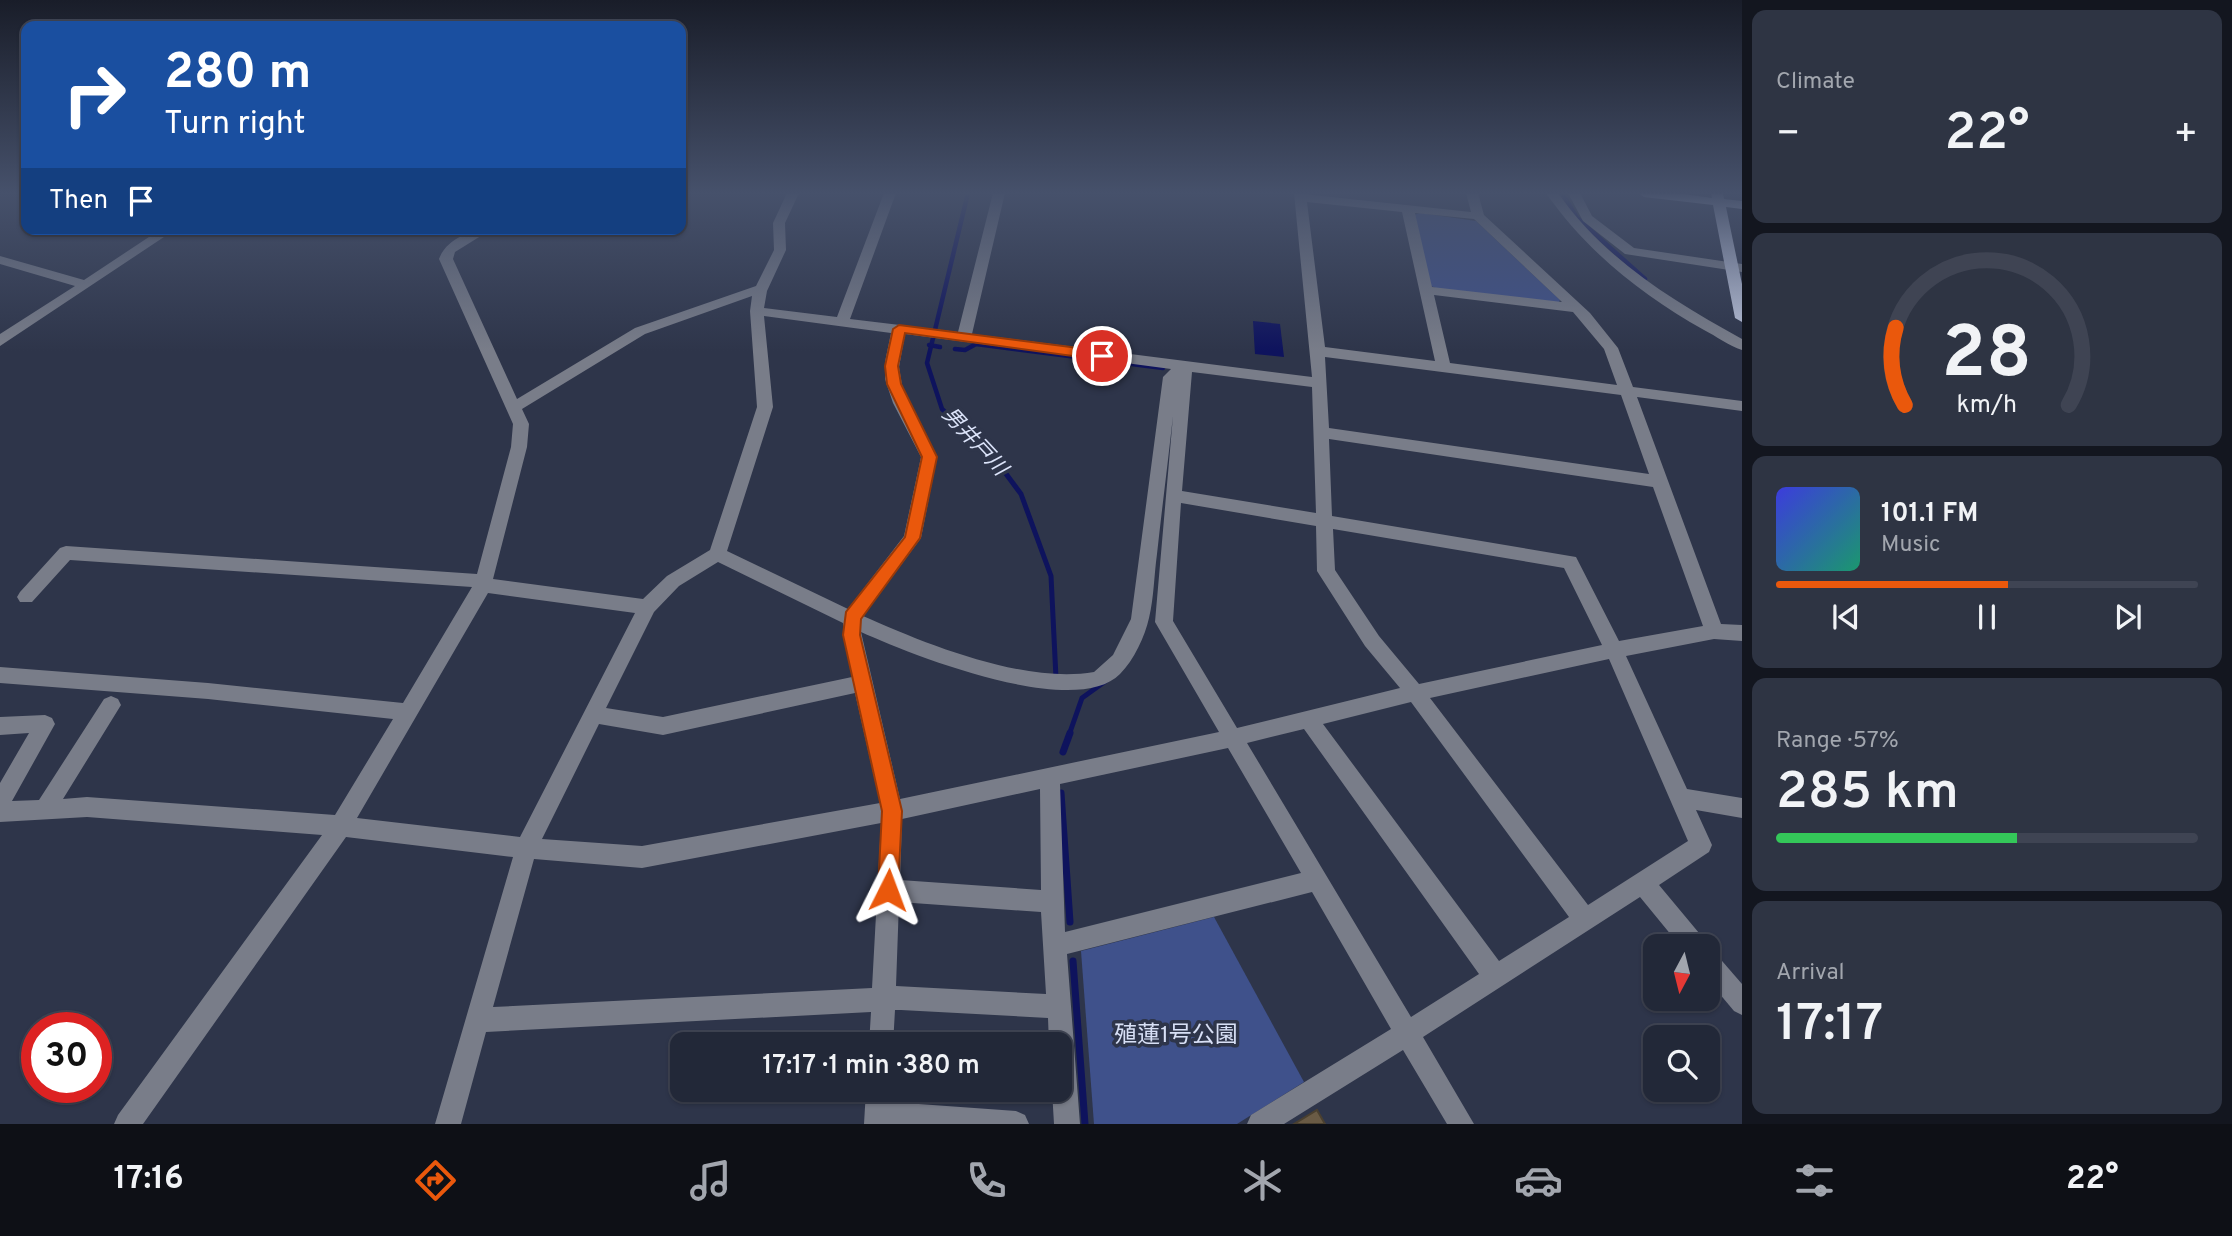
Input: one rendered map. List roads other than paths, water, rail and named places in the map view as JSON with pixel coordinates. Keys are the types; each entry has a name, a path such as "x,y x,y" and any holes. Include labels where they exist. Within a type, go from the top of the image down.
{"main road":[{"path":"1731,245 1737,267 1742,318"}],"street":[{"path":"1,339 144,245"},
{"path":"127,1124 341,827 483,583 519,447 521,424 446,259 449,250 457,245"},
{"path":"448,1124 526,848 647,607 673,581 717,554 764,414 757,311 760,289 780,245"},
{"path":"842,322 870,245"},
{"path":"964,338 986,245"},
{"path":"1306,245 1318,352 1317,383 1326,571 1372,641 1415,693 1585,919"},
{"path":"1416,245 1444,368"},
{"path":"1509,245 1575,308 1611,348 1714,631"},
{"path":"1598,245 1668,304 1742,345"},
{"path":"1623,245 1630,251 1737,267"},
{"path":"0,260 84,284"},
{"path":"513,408 640,331 760,289"},
{"path":"1426,290 1575,308"},
{"path":"757,311 1317,383"},
{"path":"882,1032 892,811 852,635 852,617 912,538 929,457 894,384 892,366 899,329"},
{"path":"1318,352 1742,406"},
{"path":"717,554 928,654 1000,672 1079,682 1097,680 1112,671 1131,643 1140,619 1170,377 1185,366"},
{"path":"1185,366 1164,622 1461,1124"},
{"path":"1319,432 1662,482"},
{"path":"1175,496 1570,562 1614,650 1701,845 1408,1034 1259,1124"},
{"path":"26,597 66,553 483,583 647,607"},
{"path":"0,812 87,807 341,827 526,848 642,857 892,811 1233,738 1415,693 1614,650 1714,631 1742,633"},
{"path":"0,675 208,691 408,712"},
{"path":"593,714 663,726 863,683"},
{"path":"44,810 111,705"},
{"path":"1308,719 1496,977"},
{"path":"0,726 45,724 0,803"},
{"path":"1050,776 1052,902 1067,1124"},
{"path":"1681,798 1742,808"},
{"path":"1055,946 1317,880"},
{"path":"1643,883 1685,934"},
{"path":"888,890 1052,902"},
{"path":"1720,976 1742,1003"},
{"path":"477,1020 901,998 1059,1007"},
{"path":"878,1109 1016,1124"}],"waterway":[{"name":"男井戸川","path":"931,345 955,245"},
{"path":"1608,245 1645,279"},
{"path":"955,349 965,350 976,344 1163,368"},
{"path":"931,345 940,347"},
{"name":"男井戸川","path":"931,345 927,363 942,409 965,431"},
{"name":"男井戸川","path":"963,429 995,459 1021,494 1051,576 1056,678"},
{"name":"男井戸川","path":"1069,735 1082,698 1114,675"},
{"name":"男井戸川","path":"1063,752 1070,733"},
{"name":"男井戸川","path":"1061,793 1070,922"},
{"name":"男井戸川","path":"1073,961 1085,1124"}],"park label":[{"name":"殖蓮1号公園","path":"1176,1034"}]}
